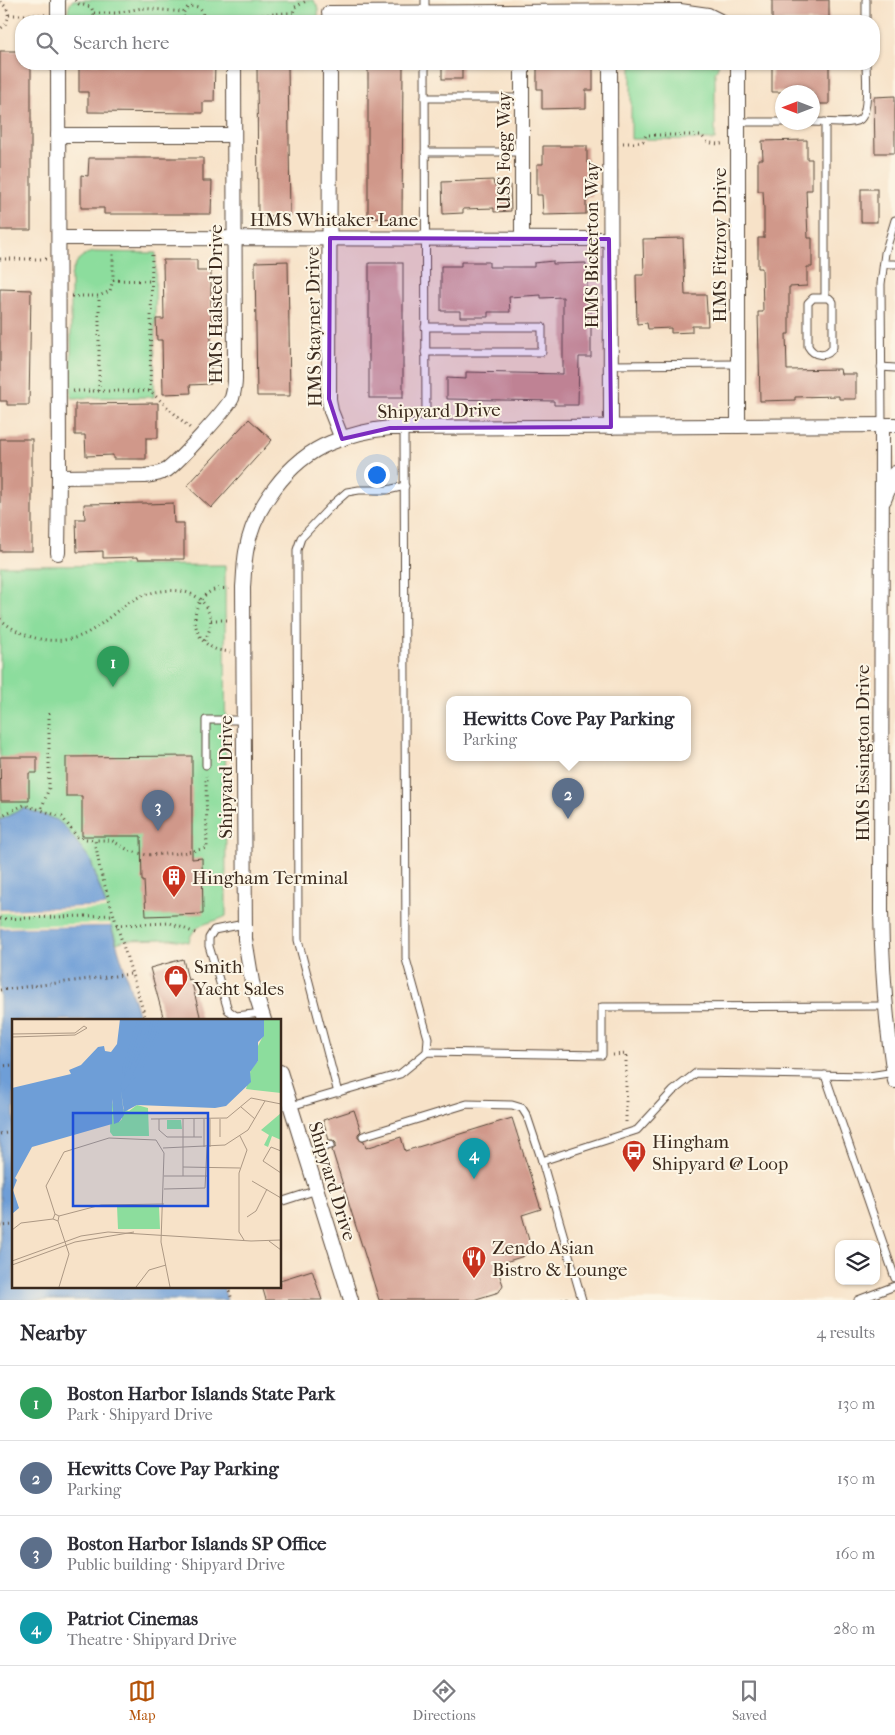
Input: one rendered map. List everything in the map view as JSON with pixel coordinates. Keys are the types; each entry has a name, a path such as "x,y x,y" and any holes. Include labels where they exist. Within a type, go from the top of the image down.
{"street":[{"path":"58,0 58,15"},
{"path":"329,11 519,11 580,15"},
{"path":"633,15 680,11 708,15"},
{"path":"58,70 58,553"},
{"name":"HMS Halsted Drive","path":"59,477 157,475 176,463 226,408 231,399 234,389 234,70"},
{"name":"HMS Stayner Drive","path":"330,70 329,399 331,411 342,438"},
{"name":"USS Fogg Way","path":"522,70 522,238"},
{"name":"HMS Bickerton Way","path":"610,70 611,427"},
{"name":"HMS Fitzroy Drive","path":"738,70 738,426"},
{"path":"58,135 234,135"},
{"name":"HMS Whitaker Lane","path":"59,238 610,239"},
{"name":"Shipyard Drive","path":"263,1016 249,968 244,924 243,587 246,552 252,529 264,504 292,469 328,443 365,431 404,428 888,425"},
{"name":"HMS Essington Drive","path":"888,425 881,508 881,912 886,1006 895,1075"},
{"path":"881,508 895,473"},
{"name":"Shipyard Drive","path":"281,1075 351,1300"}],"lane":[{"path":"866,0 866,15"},
{"path":"425,70 426,428"},
{"path":"820,122 859,120 864,116 866,107 866,70"},
{"path":"425,98 522,98"},
{"path":"738,122 775,122"},
{"path":"824,298 825,122"},
{"path":"425,152 522,152"},
{"path":"888,425 881,367 881,284 895,220"},
{"path":"884,264 895,264"},
{"path":"813,298 824,298 829,298 833,302 833,347 826,354 816,355 811,352 808,346 808,303 813,298"},
{"path":"425,327 542,327 542,352 425,352"},
{"path":"610,365 738,364"},
{"path":"881,367 895,368"},
{"path":"404,428 406,959 428,1038 427,1052"},
{"path":"338,1093 298,940 297,550 301,538 347,492 388,490 405,486"},
{"path":"206,765 206,720 244,720"},
{"path":"244,924 214,930 209,938 209,946 228,1010 236,1016 263,1016"},
{"path":"291,1106 400,1074 427,1052 602,1055 602,1007 886,1006"},
{"path":"542,1162 637,1130 673,1091 696,1073 895,1075"},
{"path":"824,1075 895,1278"},
{"path":"362,1136 460,1106 475,1104 512,1105 526,1111 582,1300"},
{"path":"305,1153 331,1146"},
{"path":"281,1202 317,1190"},
{"path":"858,1300 895,1286"}],"path":[{"path":"75,0 79,4 91,7 94,13 116,13 142,8 183,12 187,6 195,4 201,8 203,15"},
{"path":"258,15 293,13 298,4 308,0"},
{"path":"0,2 7,8 9,15 4,26 0,29"},
{"path":"9,15 15,15"},
{"path":"610,144 636,143 643,141 646,135 701,135 710,144 738,144"},
{"path":"59,296 99,296 110,291 113,280 113,238"},
{"path":"150,391 152,238"},
{"path":"0,259 59,259"},
{"path":"113,280 151,281"},
{"path":"99,296 99,391"},
{"path":"59,391 150,391 199,437"},
{"path":"243,587 217,589 202,600 196,610 194,621 197,633 204,642 215,650 243,654"},
{"path":"0,619 11,629 26,636 46,640 63,640 79,637 92,631 139,597 157,592 188,592 202,600 211,620 211,629 204,642"},
{"path":"41,810 49,788 49,713"},
{"path":"0,816 24,805 62,816 78,838 111,840 130,851 147,854 171,854 208,848 206,765"},
{"path":"95,840 100,870 146,1019"},
{"path":"0,919 113,915"},
{"path":"116,925 170,923 209,938"},
{"path":"0,990 131,974"},
{"path":"602,1055 626,1054 626,1123 629,1133"}],"highlighted area":[{"path":"330,238 609,239 611,427 390,428 342,439 329,399"}],"green space":[{"path":"73,0 313,0 317,7 318,15 68,15"},
{"path":"631,70 716,70 715,140 631,139"},
{"path":"95,252 156,253 154,397 71,398 71,276 79,259"},
{"path":"225,565 226,916 199,927 191,935 189,942 171,939 125,940 117,943 111,926 0,928 0,910 106,906 90,859 79,846 24,808 0,820 0,566"}],"water":[{"path":"24,808 57,820 65,827 90,859 106,906 0,910 0,820"},
{"path":"111,926 140,1019 12,1019 12,1288 224,1288 227,1300 0,1300 0,928"}],"pier":[{"path":"106,906 106,909 0,913 0,910"},
{"path":"110,923 111,926 0,928 0,926"}],"building":[{"path":"772,0 829,0 829,15 772,15"},
{"path":"0,51 15,51 15,70 31,70 31,230 0,230"},
{"path":"79,70 215,70 214,102 203,102 203,113 88,112 88,92 79,92"},
{"path":"257,70 288,70 290,216 258,216"},
{"path":"368,70 403,70 402,219 368,218"},
{"path":"442,70 462,70 462,79 442,79"},
{"path":"537,70 593,70 593,90 586,90 586,108 542,109 542,89 537,89"},
{"path":"772,70 829,70 829,104 820,104 820,85 775,85 775,92 772,92"},
{"path":"895,96 895,153 875,153 874,97"},
{"path":"807,140 807,159 812,159 812,190 806,190 808,238 812,238 812,267 807,267 807,286 789,287 789,334 786,334 787,370 840,369 841,374 856,374 856,399 839,399 839,396 795,397 795,400 760,401 758,312 763,312 762,268 758,268 758,238 764,238 764,209 763,191 758,191 758,159 763,159 762,141"},
{"path":"543,146 587,146 587,163 591,163 592,196 586,196 586,214 543,215 542,195 537,195 537,164 543,164"},
{"path":"89,158 203,158 203,181 212,181 211,214 104,214 104,208 81,208 81,175 88,176"},
{"path":"493,180 494,185 510,184 511,211 494,212 494,208 463,209 463,213 443,214 442,182"},
{"path":"861,189 877,189 877,222 861,222"},
{"path":"683,238 685,295 706,295 708,326 692,326 692,332 671,333 671,328 648,329 647,323 637,324 636,275 644,275 643,239"},
{"path":"163,260 197,260 197,271 211,271 211,384 190,385 191,393 163,394 162,340 157,340 156,319 164,319"},
{"path":"288,261 290,396 257,396 255,262"},
{"path":"553,261 553,264 586,263 588,308 591,308 591,357 579,357 578,405 554,405 554,401 447,399 447,378 466,379 466,372 563,374 563,297 541,298 541,295 509,297 510,312 488,312 488,317 460,317 460,311 441,311 441,266 461,266 461,262 489,262 489,267 534,267 534,263"},
{"path":"369,263 403,263 403,398 369,398"},
{"path":"0,289 31,290 29,405 7,405 7,401 0,401"},
{"path":"158,403 158,438 146,438 146,459 113,459 113,455 86,456 85,435 75,435 75,404"},
{"path":"249,419 272,440 211,508 187,486"},
{"path":"0,439 32,439 32,551 0,551"},
{"path":"173,503 174,523 184,523 184,559 103,558 103,551 77,552 76,519 85,519 84,504"},
{"path":"192,756 192,859 202,858 203,914 146,916 144,881 142,881 141,836 82,836 82,796 66,796 66,757"},
{"path":"0,757 37,757 37,773 29,773 29,801 1,801"},
{"path":"183,959 188,980 191,979 201,1019 164,1019 150,968"},
{"path":"354,1110 361,1131 358,1134 358,1138 364,1141 366,1148 401,1137 405,1151 512,1118 541,1209 522,1215 530,1244 524,1256 496,1265 503,1285 499,1292 473,1300 379,1300 332,1150 336,1147 336,1143 333,1140 329,1140 323,1120"},
{"path":"312,1270 322,1300 266,1300 263,1288 281,1288 281,1280"}],"place":[{"name":"Boston Harbor Islands State Park","path":"113,687"},
{"name":"Hewitts Cove Pay Parking","path":"568,819"},
{"name":"Boston Harbor Islands SP Office","path":"158,831"},
{"name":"Hingham Terminal","path":"174,898"},
{"name":"Smith Yacht Sales","path":"176,998"},
{"name":"Hingham Shipyard @ Loop","path":"634,1173"},
{"name":"Patriot Cinemas","path":"474,1179"},
{"name":"Zendo Asian Bistro & Lounge","path":"474,1279"}]}
